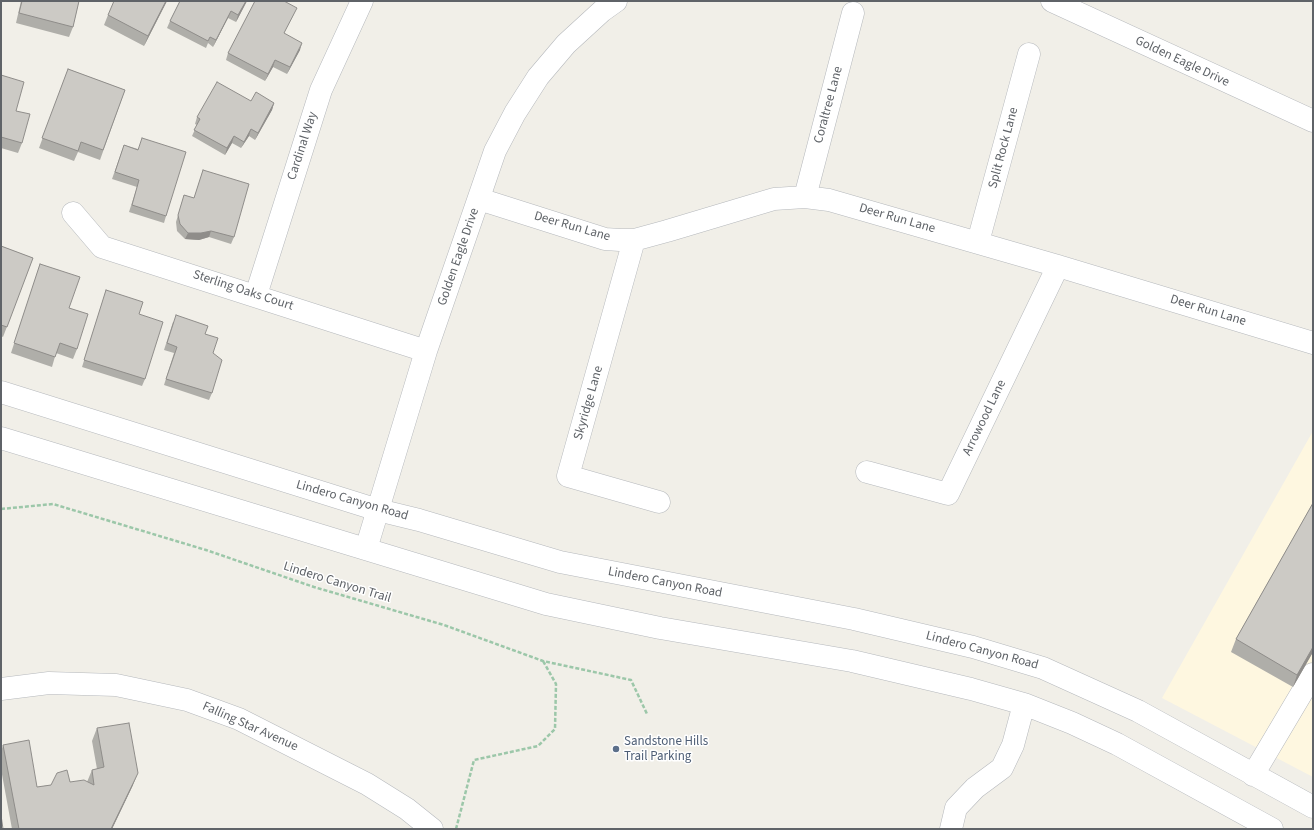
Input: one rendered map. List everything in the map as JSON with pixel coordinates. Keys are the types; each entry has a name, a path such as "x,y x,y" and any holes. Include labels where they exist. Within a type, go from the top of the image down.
{"street":[{"name":"Golden Eagle Drive","path":"366,549 426,350 495,151 514,113 538,77 566,44 602,11 616,1"},
{"name":"Golden Eagle Drive","path":"1052,1 1313,121"},
{"name":"Cardinal Way","path":"256,295 321,90 356,3"},
{"name":"Coraltree Lane","path":"805,197 853,13"},
{"name":"Split Rock Lane","path":"978,242 1029,54"},
{"name":"Deer Run Lane","path":"479,199 605,239 634,240 774,199 805,197 829,200 978,242 1313,343"},
{"name":"Sterling Oaks Court","path":"73,213 102,247 426,350"},
{"name":"Skyridge Lane","path":"634,240 568,476 659,502"},
{"name":"Arrowood Lane","path":"867,472 948,494 1058,266"},
{"name":"Lindero Canyon Road","path":"1,392 378,510 419,520 560,562 854,619 972,647 1043,668 1138,711 1313,807"},
{"path":"1,438 546,604 660,628 852,661 971,689 1024,704 1072,723 1117,744 1272,829"},
{"path":"1253,775 1313,674"},
{"name":"Falling Star Avenue","path":"1,689 50,683 116,685 187,700 239,719 367,784 407,809 432,829"},
{"path":"951,829 956,808 975,788 1002,768 1013,745 1024,704"}],"path":[{"name":"Lindero Canyon Trail","path":"1,509 53,504 206,550 314,587 444,626 543,661 631,680 647,714"},
{"path":"456,829 474,760 538,746 555,729 556,684 543,661"}],"shaded area":[{"path":"1313,431 1313,777 1162,698"}],"building":[{"path":"22,1 79,1 73,27 19,13"},
{"path":"114,1 166,1 148,36 108,15"},
{"path":"180,1 246,1 238,15 231,11 216,40 210,37 208,41 170,21"},
{"path":"255,1 284,1 297,8 284,33 302,43 290,67 275,60 268,74 228,53"},
{"path":"68,69 125,90 103,150 81,142 78,151 42,138"},
{"path":"1,75 24,82 16,111 30,114 22,143 1,137"},
{"path":"217,82 251,101 256,92 274,103 258,133 251,129 244,142 234,136 227,148 194,130 200,119 197,117"},
{"path":"142,138 186,152 166,216 132,205 139,180 115,172 124,145 138,150"},
{"path":"203,170 249,184 234,237 211,231 188,233 180,224 178,215 184,195 194,198"},
{"path":"1,246 33,258 7,327 1,325"},
{"path":"40,264 80,277 69,308 88,314 77,349 60,343 55,357 14,343"},
{"path":"106,290 143,302 139,314 163,322 145,379 84,360"},
{"path":"176,315 208,326 205,334 218,338 213,353 222,360 212,393 166,379 177,347 167,343"},
{"path":"1313,503 1313,647 1297,675 1236,639"},
{"path":"129,723 138,773 111,829 19,829 3,745 29,740 37,787 51,785 57,773 67,770 70,782 84,780 94,785 92,770 104,767 97,728"},
{"path":"1,815 3,829 1,829"}],"place":[{"name":"Sandstone Hills Trail Parking","path":"616,749"}]}
